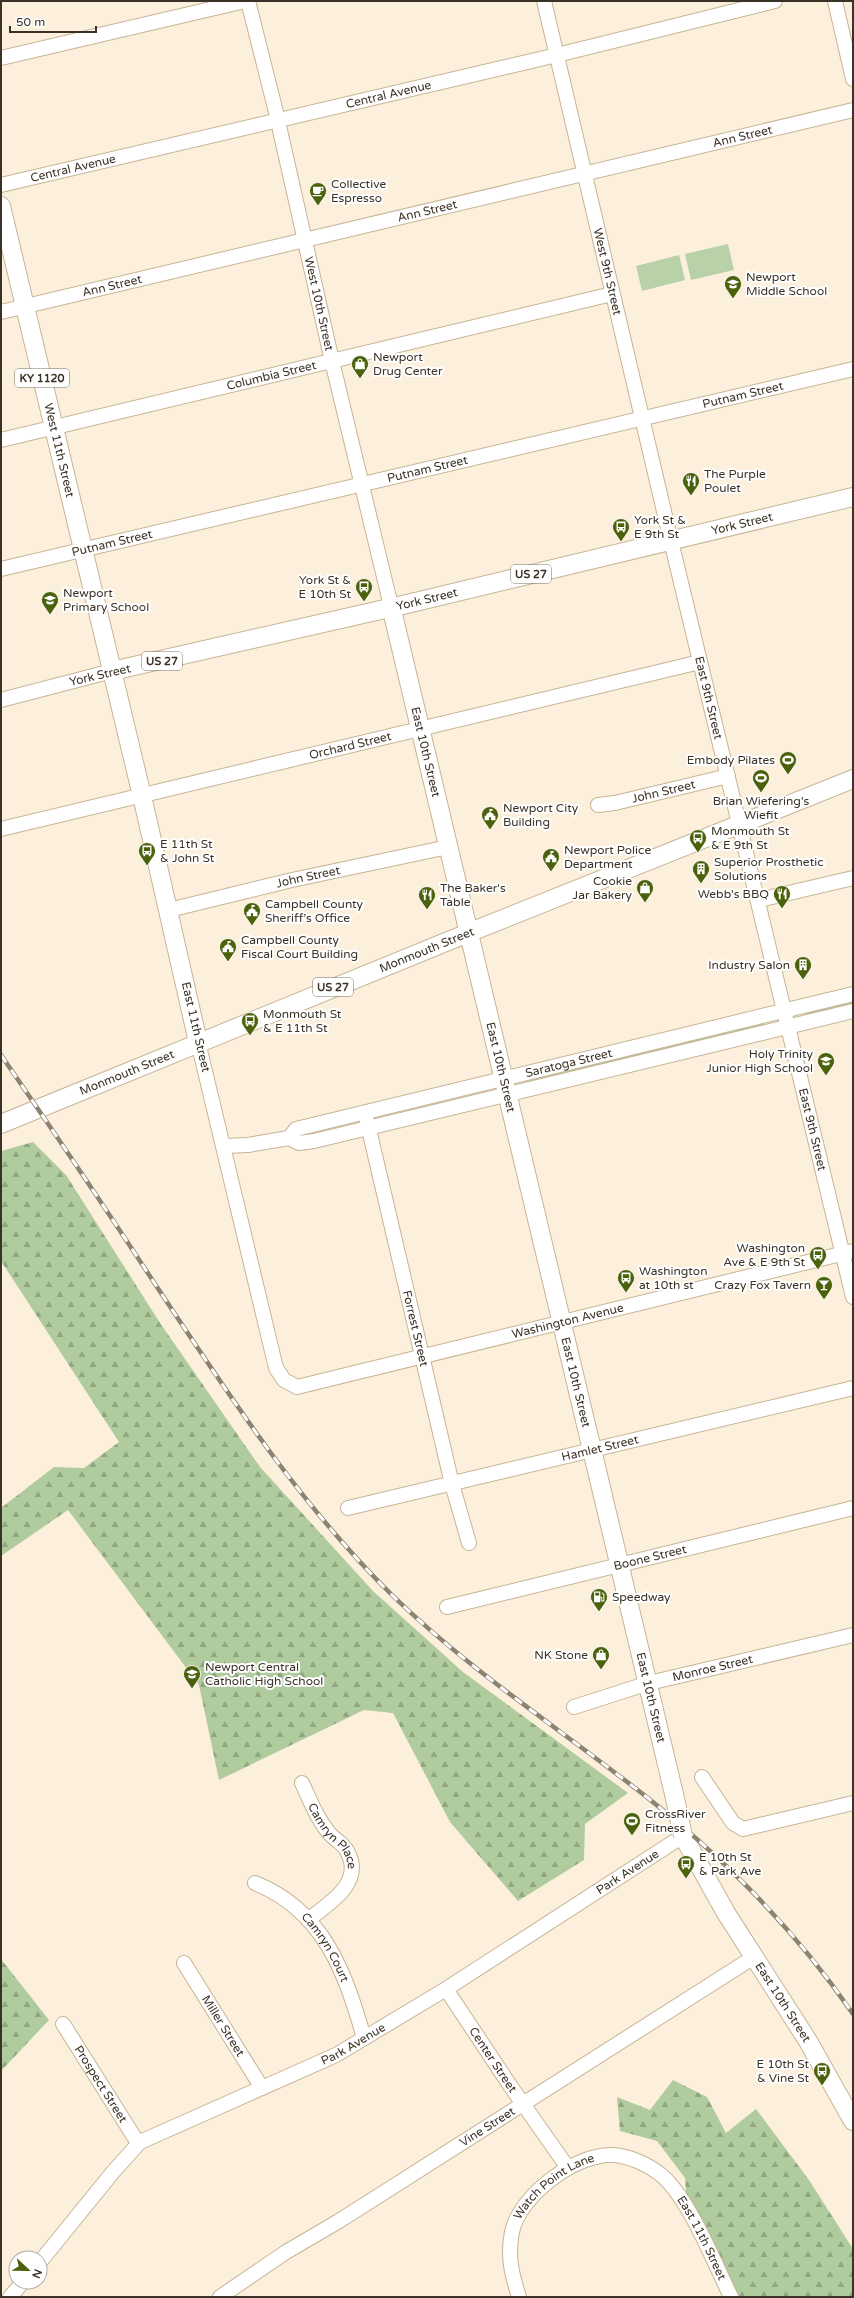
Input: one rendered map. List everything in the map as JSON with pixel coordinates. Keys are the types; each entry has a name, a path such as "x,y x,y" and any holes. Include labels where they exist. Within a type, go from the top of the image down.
{"main road":[{"name":"West 11th Street","path":"1,206 112,671"},
{"name":"York Street","path":"112,671 671,541 853,497"},
{"name":"East 10th Street","path":"391,606 421,728 468,933 563,1324 619,1566 649,1683 683,1836 726,1914 808,2041 853,2121"},
{"name":"East 11th Street","path":"112,671 169,910 198,1042"},
{"name":"Monmouth Street","path":"1,1124 161,1060 198,1042 853,779"}],"street":[{"path":"1,58 246,1"},
{"name":"West 10th Street","path":"246,1 278,122 332,361 391,606"},
{"name":"West 9th Street","path":"544,1 671,541"},
{"name":"Central Avenue","path":"1,185 278,122 557,56 775,1"},
{"path":"835,1 853,79"},
{"name":"Ann Street","path":"1,312 853,110"},
{"name":"Columbia Street","path":"1,440 612,294"},
{"name":"Putnam Street","path":"1,569 853,369"},
{"name":"East 9th Street","path":"671,541 739,824 759,900 784,1010 848,1252 853,1297"},
{"name":"Orchard Street","path":"1,829 700,662"},
{"name":"York Street","path":"1,700 112,671"},
{"name":"John Street","path":"598,805 614,803 728,776"},
{"name":"John Street","path":"169,910 292,880 448,847"},
{"path":"759,900 853,878"},
{"name":"Saratoga Street","path":"224,1146 248,1145 289,1138 299,1144 368,1129 505,1086 784,1010 853,994"},
{"name":"Saratoga Street","path":"289,1138 296,1129 365,1113 505,1086 853,1011"},
{"name":"East 11th Street","path":"198,1042 276,1368 284,1380"},
{"name":"Forrest Street","path":"365,1113 452,1484 469,1544"},
{"name":"Washington Avenue","path":"284,1380 298,1387 563,1324 848,1252"},
{"name":"Hamlet Street","path":"348,1508 401,1497 853,1388"},
{"name":"Boone Street","path":"447,1607 853,1508"},
{"name":"Monroe Street","path":"574,1707 649,1683 853,1635"},
{"path":"702,1777 733,1823 743,1829 853,1804"},
{"name":"Camryn Place","path":"302,1783 318,1817 330,1834 347,1850 352,1863 352,1877 345,1890 308,1920"},
{"name":"Park Avenue","path":"48,2252 138,2144 336,2055 446,1989 683,1836"},
{"name":"Camryn Court","path":"254,1883 274,1891 318,1929 334,1955 349,1988 364,2038"},
{"name":"Vine Street","path":"220,2297 286,2252 339,2221 754,1957"},
{"name":"Miller Street","path":"184,1963 262,2088"},
{"name":"Center Street","path":"446,1989 509,2084 524,2103 568,2168"},
{"name":"Prospect Street","path":"63,2024 138,2144"},
{"name":"Watch Point Lane","path":"520,2297 511,2274 509,2254 512,2230 522,2210 542,2188 568,2168 582,2161 611,2155 638,2162 653,2169 668,2182"},
{"name":"East 11th Street","path":"668,2182 681,2197 731,2297"}],"green space":[{"path":"728,244 734,270 691,280 685,254"},
{"path":"679,255 685,280 642,291 636,266"},
{"path":"853,1000 853,1006 806,1015 806,1012"},
{"path":"763,1022 766,1025 531,1083 526,1081"},
{"path":"33,1142 66,1175 160,1323 260,1467 373,1591 463,1672 628,1793 585,1824 584,1860 518,1901 450,1822 393,1713 364,1710 219,1780 199,1685 68,1510 1,1556 1,1508 54,1467 84,1468 119,1442 1,1261 1,1151"},
{"path":"1,1959 49,2020 1,2071"},
{"path":"673,2080 707,2097 726,2133 756,2109 809,2180 853,2249 853,2297 740,2297 687,2206 685,2178 657,2141 620,2131 617,2097 650,2110"}],"railway":[{"path":"1,1055 239,1408 296,1487 327,1525 393,1596 447,1645 655,1804 718,1858 776,1917 803,1948 829,1980 853,2014"}],"place":[{"name":"Collective Espresso","path":"318,206"},
{"name":"Newport Middle School","path":"733,299"},
{"name":"Newport Drug Center","path":"360,379"},
{"name":"The Purple Poulet","path":"691,496"},
{"name":"York St & E 9th St","path":"621,542"},
{"name":"York St & E 10th St","path":"364,602"},
{"name":"Newport Primary School","path":"50,615"},
{"name":"Embody Pilates","path":"788,775"},
{"name":"Brian Wiefering's Wiefit","path":"761,793"},
{"name":"Newport City Building","path":"490,830"},
{"name":"Monmouth St & E 9th St","path":"698,853"},
{"name":"E 11th St & John St","path":"147,866"},
{"name":"Newport Police Department","path":"551,872"},
{"name":"Superior Prosthetic Solutions","path":"701,884"},
{"name":"Cookie Jar Bakery","path":"645,903"},
{"name":"Webb's BBQ","path":"782,909"},
{"name":"The Baker's Table","path":"427,910"},
{"name":"Campbell County Sheriff’s Office","path":"252,926"},
{"name":"Campbell County Fiscal Court Building","path":"228,962"},
{"name":"Industry Salon","path":"803,980"},
{"name":"Monmouth St & E 11th St","path":"250,1036"},
{"name":"Holy Trinity Junior High School","path":"826,1076"},
{"name":"Washington Ave & E 9th St","path":"818,1270"},
{"name":"Washington at 10th st","path":"626,1293"},
{"name":"Crazy Fox Tavern","path":"824,1300"},
{"name":"Speedway","path":"599,1612"},
{"name":"NK Stone","path":"601,1670"},
{"name":"Newport Central Catholic High School","path":"192,1689"},
{"name":"CrossRiver Fitness","path":"632,1836"},
{"name":"E 10th St & Park Ave","path":"686,1879"},
{"name":"E 10th St & Vine St","path":"822,2086"}]}
